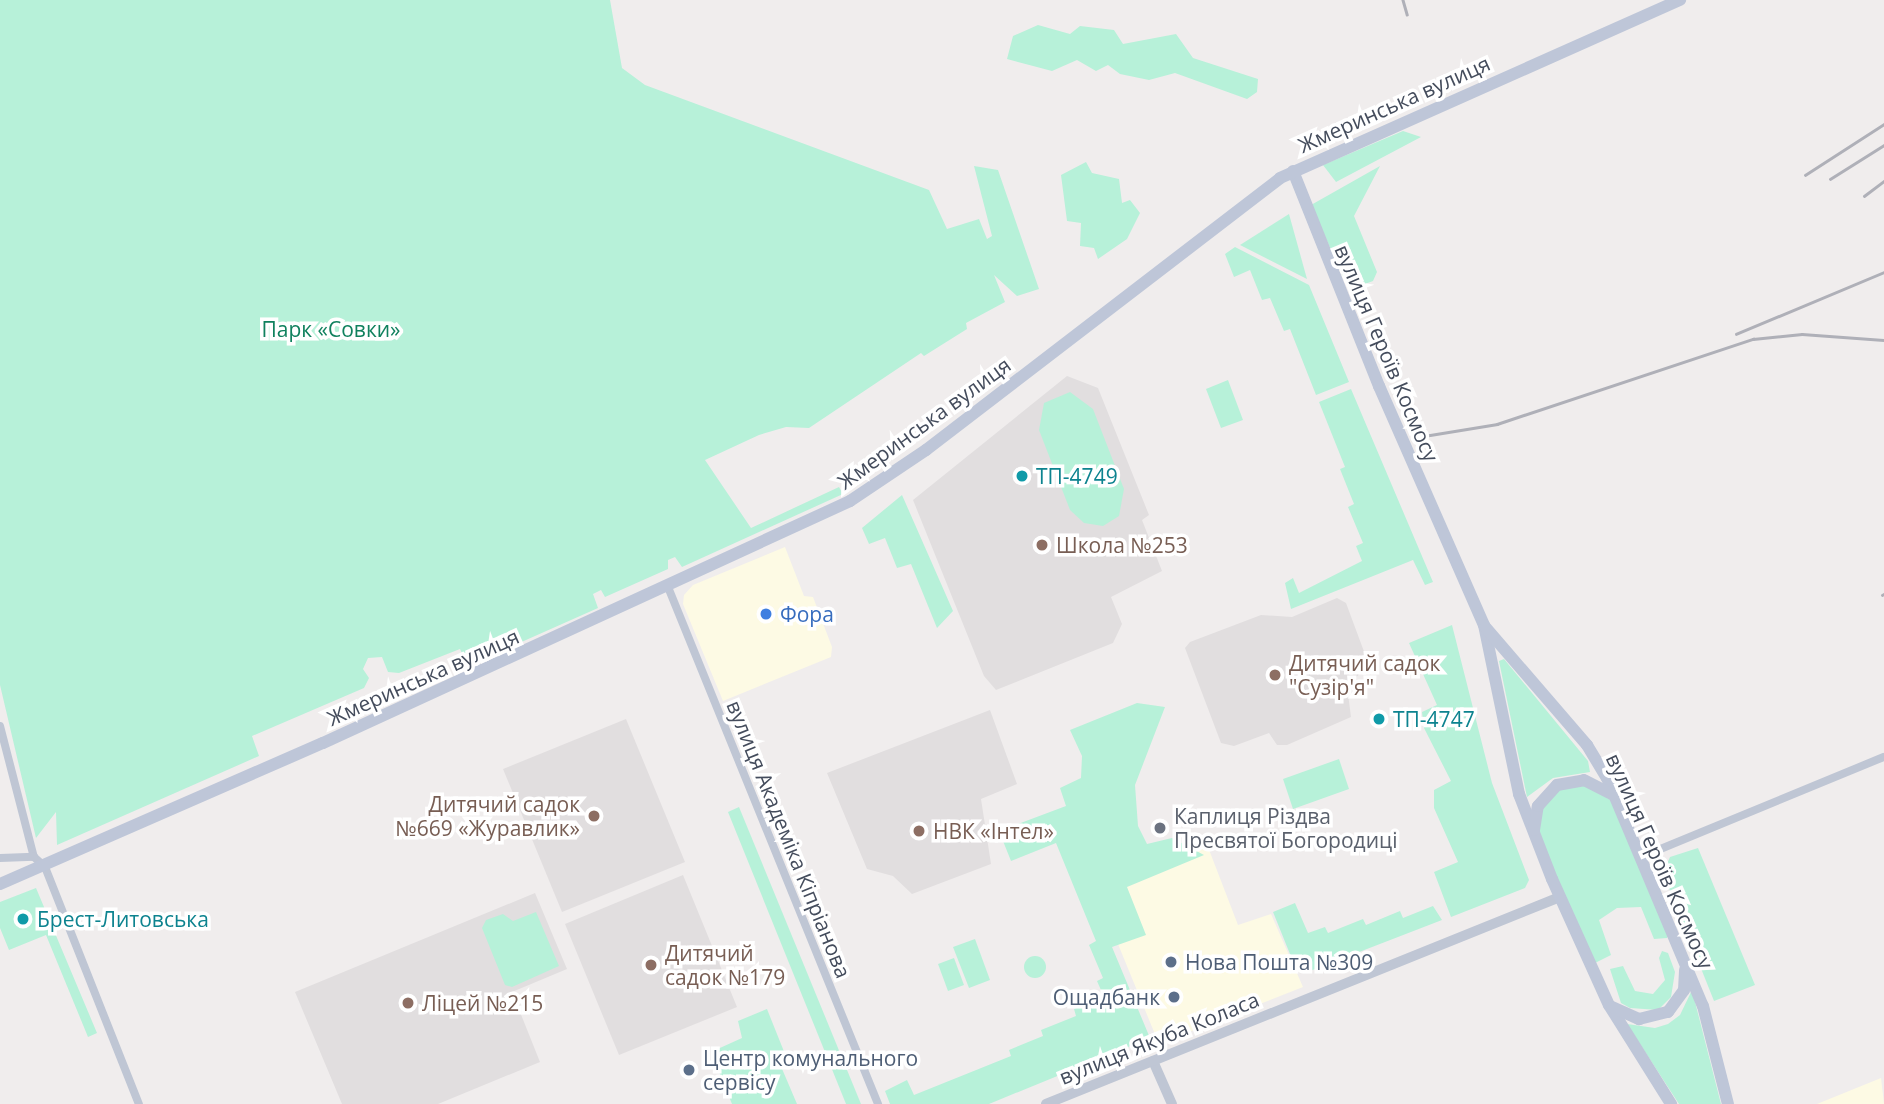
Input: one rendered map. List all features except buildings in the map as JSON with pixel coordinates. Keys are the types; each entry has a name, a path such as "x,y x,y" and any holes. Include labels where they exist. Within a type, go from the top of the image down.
{"main road":[{"name":"Жмеринська вулиця","path":"0,884 45,867 668,587 867,491 1293,171 1679,0"},
{"name":"вулиця Героїв Космосу","path":"1293,171 1375,375 1484,625 1519,794 1534,834 1609,1005 1671,1104"},
{"name":"вулиця Героїв Космосу","path":"1484,625 1587,745 1616,798 1703,1006 1728,1104"},
{"path":"1534,834 1538,806 1557,785 1584,780 1602,785 1616,798"},
{"path":"1609,1005 1639,1019 1668,1012 1684,990 1685,960"}],"street":[{"name":"вулиця Академіка Кіпріанова","path":"668,587 878,1104"},
{"path":"0,726 34,857 45,867 139,1104"},
{"path":"1641,857 1884,757"},
{"path":"0,858 34,857"},
{"name":"вулиця Якуба Коласа","path":"1046,1104 1560,897"},
{"path":"1153,1061 1172,1104"}],"shaded area":[{"name":"Школа №253","path":"1067,376 1098,388 1149,515 1142,520 1162,571 1111,597 1122,624 1113,643 996,690 984,676 913,500"},
{"path":"785,547 804,596 813,597 832,647 831,657 723,701 683,604 684,595 693,585"},
{"name":"Дитячий садок \"Сузір'я\"","path":"1337,598 1346,603 1369,665 1347,686 1351,717 1287,745 1277,745 1269,733 1234,746 1221,743 1185,648 1190,642 1261,615 1292,617"},
{"name":"НВК «Інтел»","path":"990,710 1017,784 981,799 991,864 912,894 893,876 867,869 827,773"},
{"name":"Дитячий садок №669 «Журавлик»","path":"626,719 685,862 562,912 503,769"},
{"path":"1208,847 1238,925 1271,914 1303,987 1159,1044 1095,888"},
{"name":"Дитячий садок №179","path":"683,875 737,1007 619,1055 565,924"},
{"name":"Ліцей №215","path":"535,893 567,969 512,992 540,1062 438,1104 342,1104 295,992"},
{"path":"1881,1078 1884,1104 1817,1104"}],"green space":[{"name":"Парк «Совки»","path":"0,0 610,0 622,68 645,85 929,190 947,229 979,219 987,239 992,236 974,166 998,170 1039,289 1017,296 994,275 1005,302 966,323 967,329 924,356 921,353 809,428 786,427 759,435 705,460 751,528 839,487 843,494 682,567 675,557 668,560 668,569 605,597 601,590 593,594 598,608 474,663 466,662 460,649 399,673 388,672 382,657 368,658 363,669 369,678 364,688 252,736 259,756 57,845 56,812 36,838 0,685"},
{"path":"1038,25 1070,34 1080,26 1114,30 1123,44 1176,34 1193,58 1258,79 1257,92 1247,99 1175,73 1149,80 1120,74 1108,65 1096,71 1077,60 1052,71 1007,59 1013,36"},
{"path":"1403,131 1421,137 1336,182 1323,165"},
{"path":"1086,162 1092,173 1119,179 1122,203 1130,200 1140,213 1127,239 1098,259 1094,248 1080,246 1081,223 1067,221 1061,175"},
{"path":"1380,166 1354,216 1377,272 1373,281 1349,290 1311,205"},
{"path":"1289,214 1307,279 1240,245"},
{"path":"1235,247 1309,285 1349,382 1316,395 1290,329 1284,331 1270,298 1262,300 1250,270 1234,277 1225,254"},
{"path":"1228,380 1243,420 1221,428 1206,389"},
{"path":"1351,389 1433,582 1425,585 1413,560 1291,609 1285,583 1293,578 1299,593 1362,561 1356,546 1363,543 1348,507 1354,504 1340,469 1345,467 1319,402"},
{"path":"1070,392 1093,409 1124,489 1119,516 1103,526 1084,523 1070,510 1039,430 1044,403"},
{"path":"902,495 953,611 937,628 911,564 897,568 885,538 869,544 862,528"},
{"path":"1452,625 1492,783 1529,880 1525,888 1451,917 1434,872 1458,862 1434,808 1434,790 1451,781 1424,728 1422,712 1437,705 1409,643"},
{"path":"1504,659 1588,761 1590,772 1553,778 1527,797 1499,661"},
{"path":"1137,703 1165,707 1135,785 1138,826 1147,844 1172,838 1204,855 1127,887 1146,935 1112,947 1150,1038 989,1104 890,1104 885,1091 907,1080 914,1095 1011,1056 1009,1050 1043,1036 1041,1030 1076,1016 1074,1009 1104,997 1097,981 1103,978 1089,945 1096,941 1056,843 1011,861 1003,841 997,841 997,832 1066,806 1060,788 1081,778 1082,756 1070,730"},
{"path":"1339,759 1349,789 1293,809 1283,779"},
{"path":"1583,784 1614,802 1669,933 1667,938 1654,939 1641,907 1617,908 1599,920 1611,955 1595,963 1537,832 1544,803 1559,789"},
{"path":"739,807 861,1104 846,1104 728,812"},
{"path":"1698,848 1755,985 1714,1001 1663,873 1670,857"},
{"path":"36,888 97,1033 88,1037 46,935 9,950 0,928 0,902"},
{"path":"1295,903 1308,933 1325,927 1328,933 1363,919 1366,925 1400,911 1403,918 1433,906 1442,920 1310,971 1294,964 1273,912"},
{"path":"536,912 559,966 512,987 505,985 482,928 486,920 503,914 513,921"},
{"path":"975,939 990,980 969,988 953,947"},
{"path":"1662,951 1668,953 1675,972 1671,997 1658,1010 1630,1008 1621,1003 1610,969 1623,966 1635,991 1653,994 1665,980 1659,958"},
{"path":"1035,956 1045,963 1046,967 1039,977 1035,978 1025,971 1024,967 1031,957"},
{"path":"954,958 964,985 948,991 938,964"},
{"path":"1692,990 1721,1104 1679,1104 1627,1024 1655,1028 1668,1024 1680,1015"},
{"path":"767,1009 785,1054 777,1057 797,1104 732,1104 711,1052 742,1038 738,1021"}],"railway":[{"path":"1403,0 1407,14"},
{"path":"1805,175 1884,124"},
{"path":"1830,179 1884,145"},
{"path":"1864,196 1884,181"},
{"path":"1736,334 1884,272"},
{"path":"1424,436 1497,424 1753,339 1802,334 1884,340"}],"place":[{"name":"ТП-4749","path":"1022,476"},
{"name":"Школа №253","path":"1042,545"},
{"name":"Фора","path":"766,614"},
{"name":"Дитячий садок \"Сузір'я\"","path":"1275,675"},
{"name":"ТП-4747","path":"1379,719"},
{"name":"Дитячий садок №669 «Журавлик»","path":"594,816"},
{"name":"Каплиця Різдва Пресвятої Богородиці","path":"1160,828"},
{"name":"НВК «Інтел»","path":"919,831"},
{"name":"Брест-Литовська","path":"23,919"},
{"name":"Нова Пошта №309","path":"1171,962"},
{"name":"Дитячий садок №179","path":"651,965"},
{"name":"Ощадбанк","path":"1174,997"},
{"name":"Ліцей №215","path":"408,1003"},
{"name":"Центр комунального сервісу","path":"689,1070"}]}
